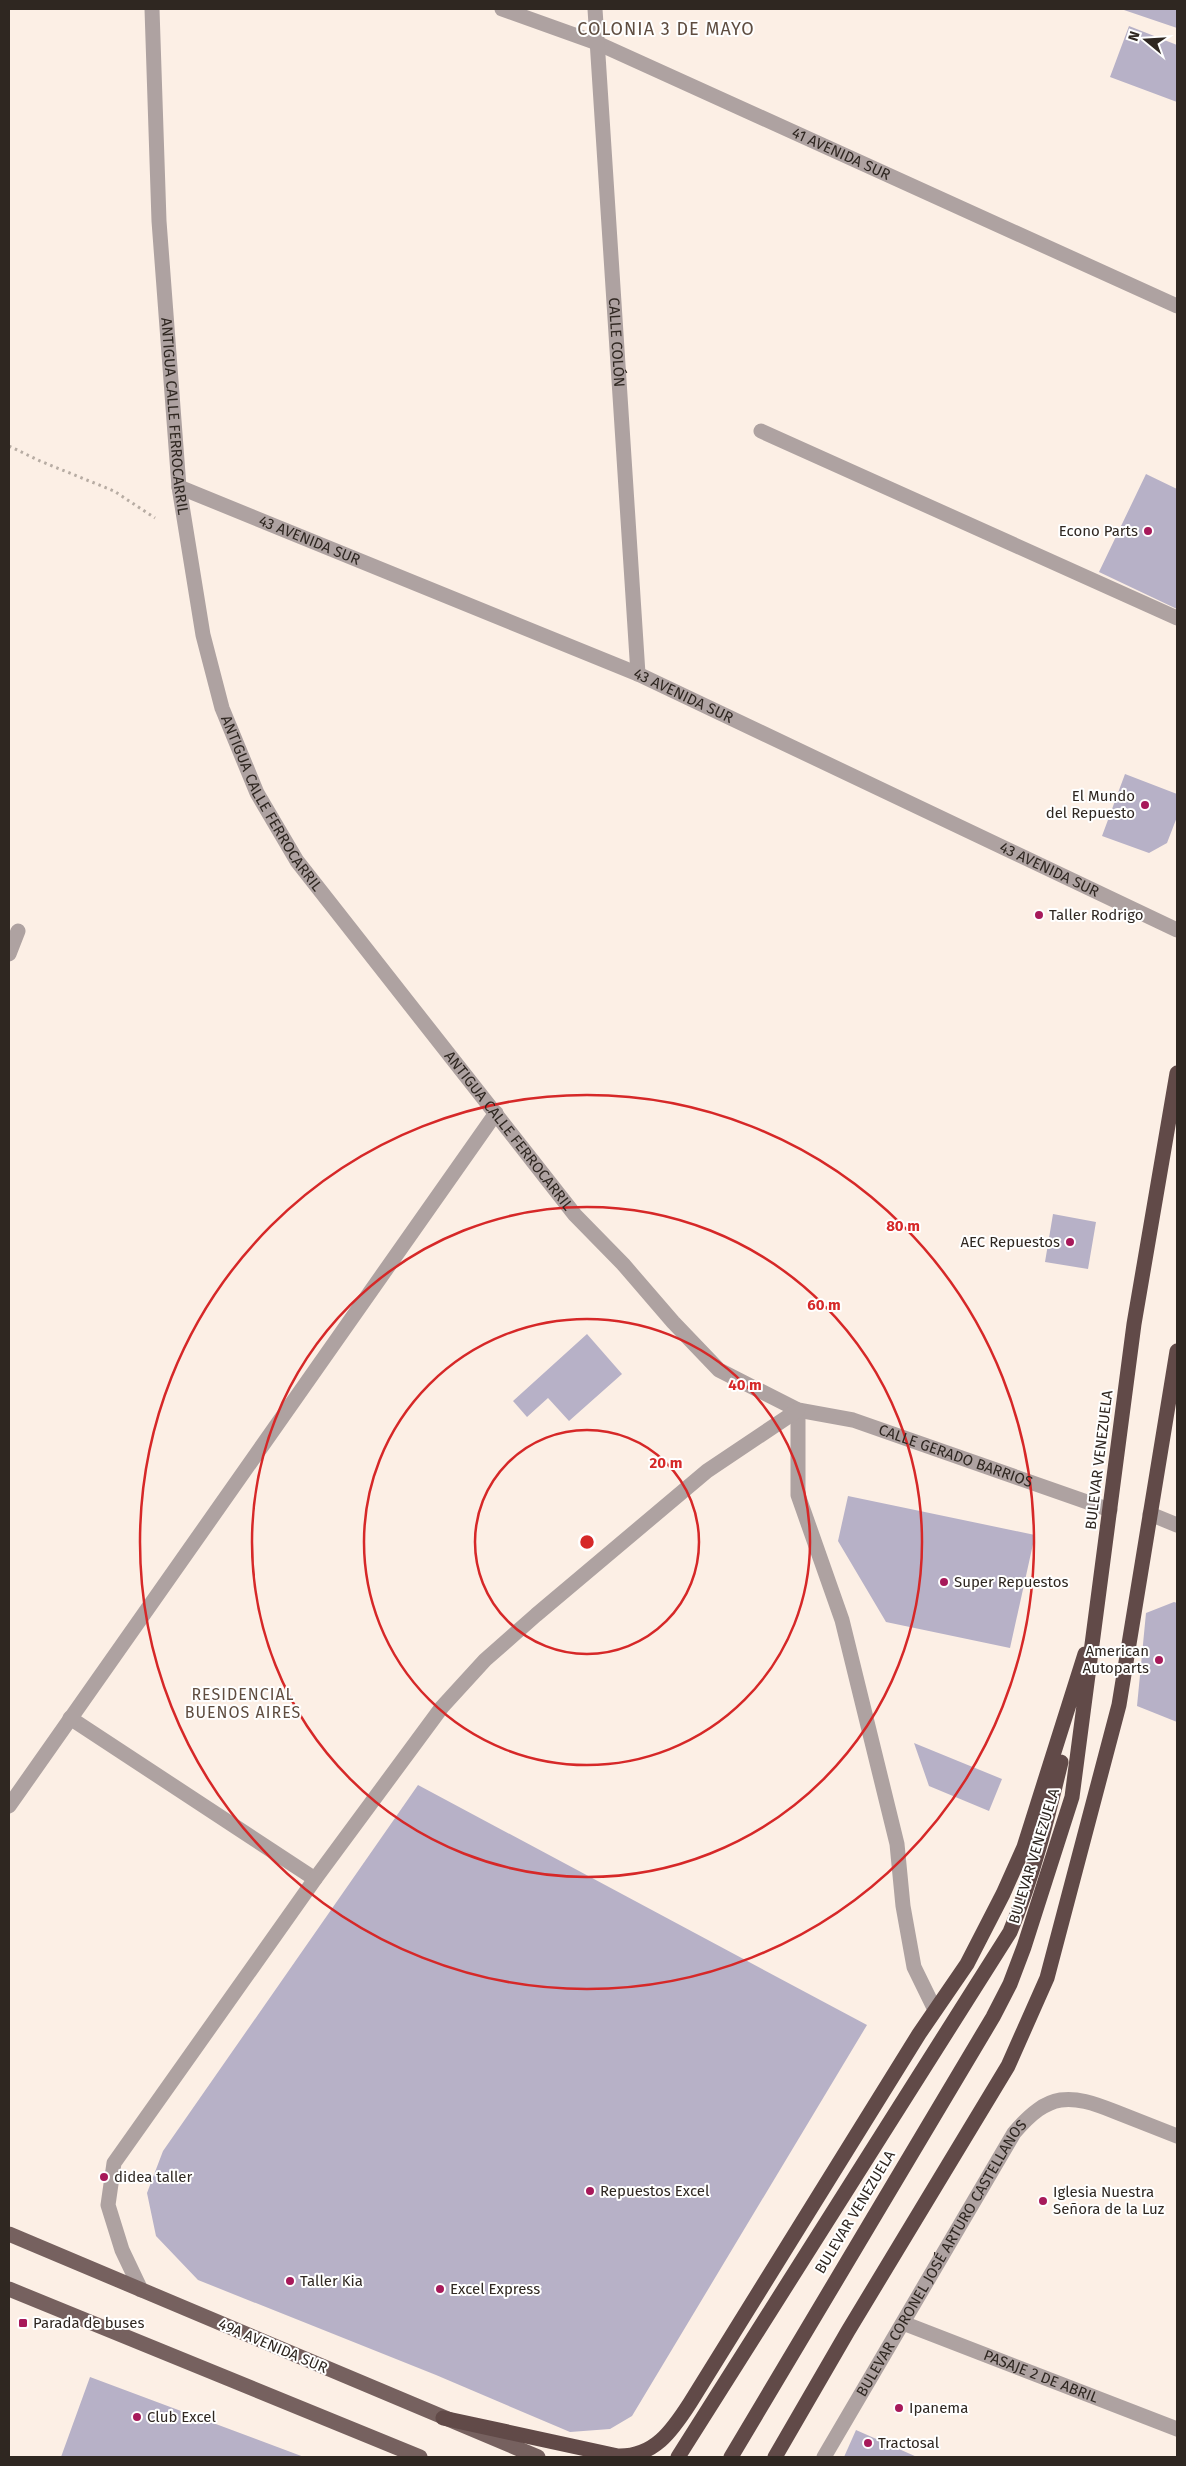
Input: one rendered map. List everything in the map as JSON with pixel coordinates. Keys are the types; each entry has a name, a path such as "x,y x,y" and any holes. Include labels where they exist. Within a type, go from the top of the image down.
{"highway":[{"name":"BULEVAR VENEZUELA","path":"730,2457 993,2016 1010,1984 1072,1797 1134,1324 1177,1073"},
{"path":"775,2457 848,2331 1008,2066 1047,1978 1119,1705 1177,1351"},
{"path":"443,2418 618,2456 631,2456 649,2450 664,2440 690,2403 935,2010 967,1964 1003,1894 1024,1847 1097,1612"},
{"path":"678,2457 1010,1932 1024,1898 1041,1844 1097,1612"}],"main road":[{"name":"49A AVENIDA SUR","path":"9,2234 538,2457"},
{"path":"9,2289 420,2457"}],"street":[{"name":"ANTIGUA CALLE FERROCARRIL","path":"152,9 159,221 179,487 202,636 222,708 257,793 297,861 575,1215 623,1264 672,1322 719,1370 798,1410"},
{"name":"41 AVENIDA SUR","path":"502,9 597,43 1177,306"},
{"name":"CALLE COLÓN","path":"595,9 638,674"},
{"path":"761,431 1177,618"},
{"name":"43 AVENIDA SUR","path":"179,487 638,674 1177,930"},
{"path":"9,954 18,931"},
{"path":"9,1806 496,1113"},
{"path":"141,2290 122,2250 108,2205 114,2163 315,1880 442,1707 485,1660 707,1471 798,1410"},
{"path":"798,1410 798,1495 842,1620 897,1844 903,1906 914,1967 935,2010"},
{"name":"CALLE GERADO BARRIOS","path":"798,1410 853,1420 1110,1510"},
{"path":"1150,1514 1177,1525"},
{"path":"70,1718 315,1880"},
{"name":"BULEVAR CORONEL JOSÉ ARTURO CASTELLANOS","path":"824,2457 1014,2133 1034,2111 1050,2103 1072,2099 1088,2101 1177,2136"},
{"name":"PASAJE 2 DE ABRIL","path":"903,2323 1177,2429"}],"path":[{"path":"9,446 40,461 114,491 187,538"}],"building":[{"path":"1121,9 1177,9 1177,28"},
{"path":"1129,26 1177,45 1177,102 1110,77"},
{"name":"Econo Parts","path":"1146,474 1177,489 1177,609 1099,572"},
{"name":"El Mundo del Repuesto","path":"1125,774 1177,794 1177,817 1167,843 1149,853 1102,836"},
{"name":"AEC Repuestos","path":"1053,1214 1096,1222 1088,1269 1045,1262"},
{"path":"587,1334 622,1374 569,1421 548,1398 527,1417 513,1401"},
{"name":"Super Repuestos","path":"848,1496 1035,1535 1010,1648 886,1622 838,1541"},
{"name":"American Autoparts","path":"1174,1602 1177,1603 1177,1722 1137,1706 1146,1613"},
{"path":"914,1743 1002,1779 989,1811 929,1786"},
{"path":"418,1785 867,2025 632,2416 610,2429 570,2432 436,2375 198,2280 156,2236 147,2193 163,2151"},
{"name":"Club Excel","path":"90,2377 304,2457 61,2457"},
{"name":"Tractosal","path":"856,2430 917,2457 844,2457"}],"place":[{"name":"Econo Parts","path":"1148,531"},
{"name":"El Mundo del Repuesto","path":"1145,805"},
{"name":"Taller Rodrigo","path":"1039,915"},
{"name":"AEC Repuestos","path":"1070,1242"},
{"name":"Super Repuestos","path":"944,1582"},
{"name":"American Autoparts","path":"1159,1660"},
{"name":"didea taller","path":"104,2177"},
{"name":"Repuestos Excel","path":"590,2191"},
{"name":"Iglesia Nuestra Señora de la Luz","path":"1043,2201"},
{"name":"Taller Kia","path":"290,2281"},
{"name":"Excel Express","path":"440,2289"},
{"name":"Parada de buses","path":"23,2323"},
{"name":"Ipanema","path":"899,2408"},
{"name":"Club Excel","path":"137,2417"},
{"name":"Tractosal","path":"868,2443"}],"district":[{"name":"COLONIA 3 DE MAYO","path":"666,29"},
{"name":"RESIDENCIAL BUENOS AIRES","path":"243,1703"}]}
